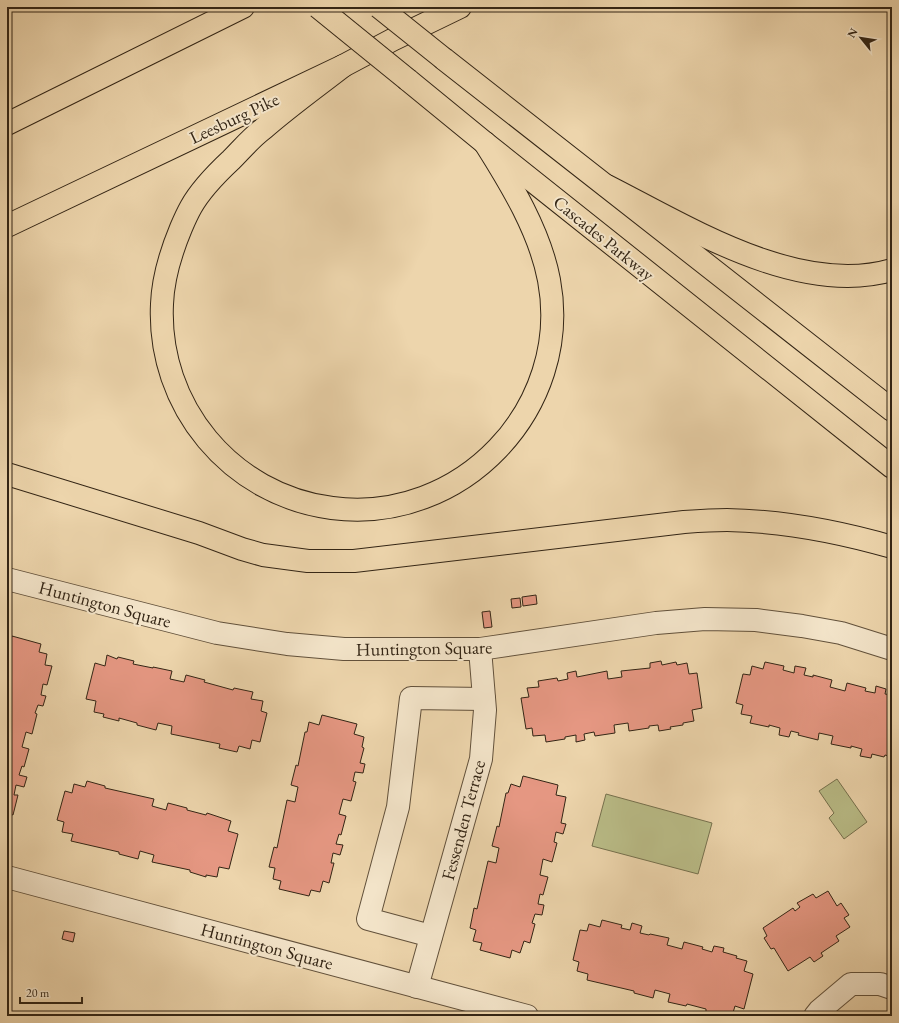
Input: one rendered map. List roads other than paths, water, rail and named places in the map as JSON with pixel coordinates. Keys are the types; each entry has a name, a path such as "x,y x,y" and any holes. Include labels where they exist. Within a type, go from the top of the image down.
{"main road":[{"path":"7,124 244,7"},
{"name":"Cascades Parkway","path":"318,7 485,143 892,467"},
{"path":"379,7 892,410"},
{"name":"Leesburg Pike","path":"7,226 343,66 460,7"},
{"path":"343,66 262,129 212,179 191,207 177,237 164,281 162,327 165,348 170,370 178,392 188,412 200,431 226,459 249,478 269,489 312,504 334,508 356,510 409,503 444,489 464,478 482,465 498,449 526,413 544,372 549,349 552,319 550,282 545,260 529,221 506,177 485,143"},
{"path":"7,111 98,78"},
{"path":"606,186 730,249 791,269 822,275 844,276 867,275 892,270"},
{"path":"7,474 199,533 242,549 278,558 308,561 354,561 684,522 728,520 792,526 857,537 892,547"}],"street":[{"name":"Huntington Square","path":"7,578 216,633 287,644 344,649 480,649 656,622 704,619 756,620 802,626 841,633 892,649"},
{"name":"Fessenden Terrace","path":"417,986 481,759 485,710 480,649"},
{"path":"431,936 368,918 398,808 411,698 484,700"},
{"name":"Huntington Square","path":"7,877 527,1016"},
{"path":"816,1016 818,1011 851,984 880,984 892,988"}]}
